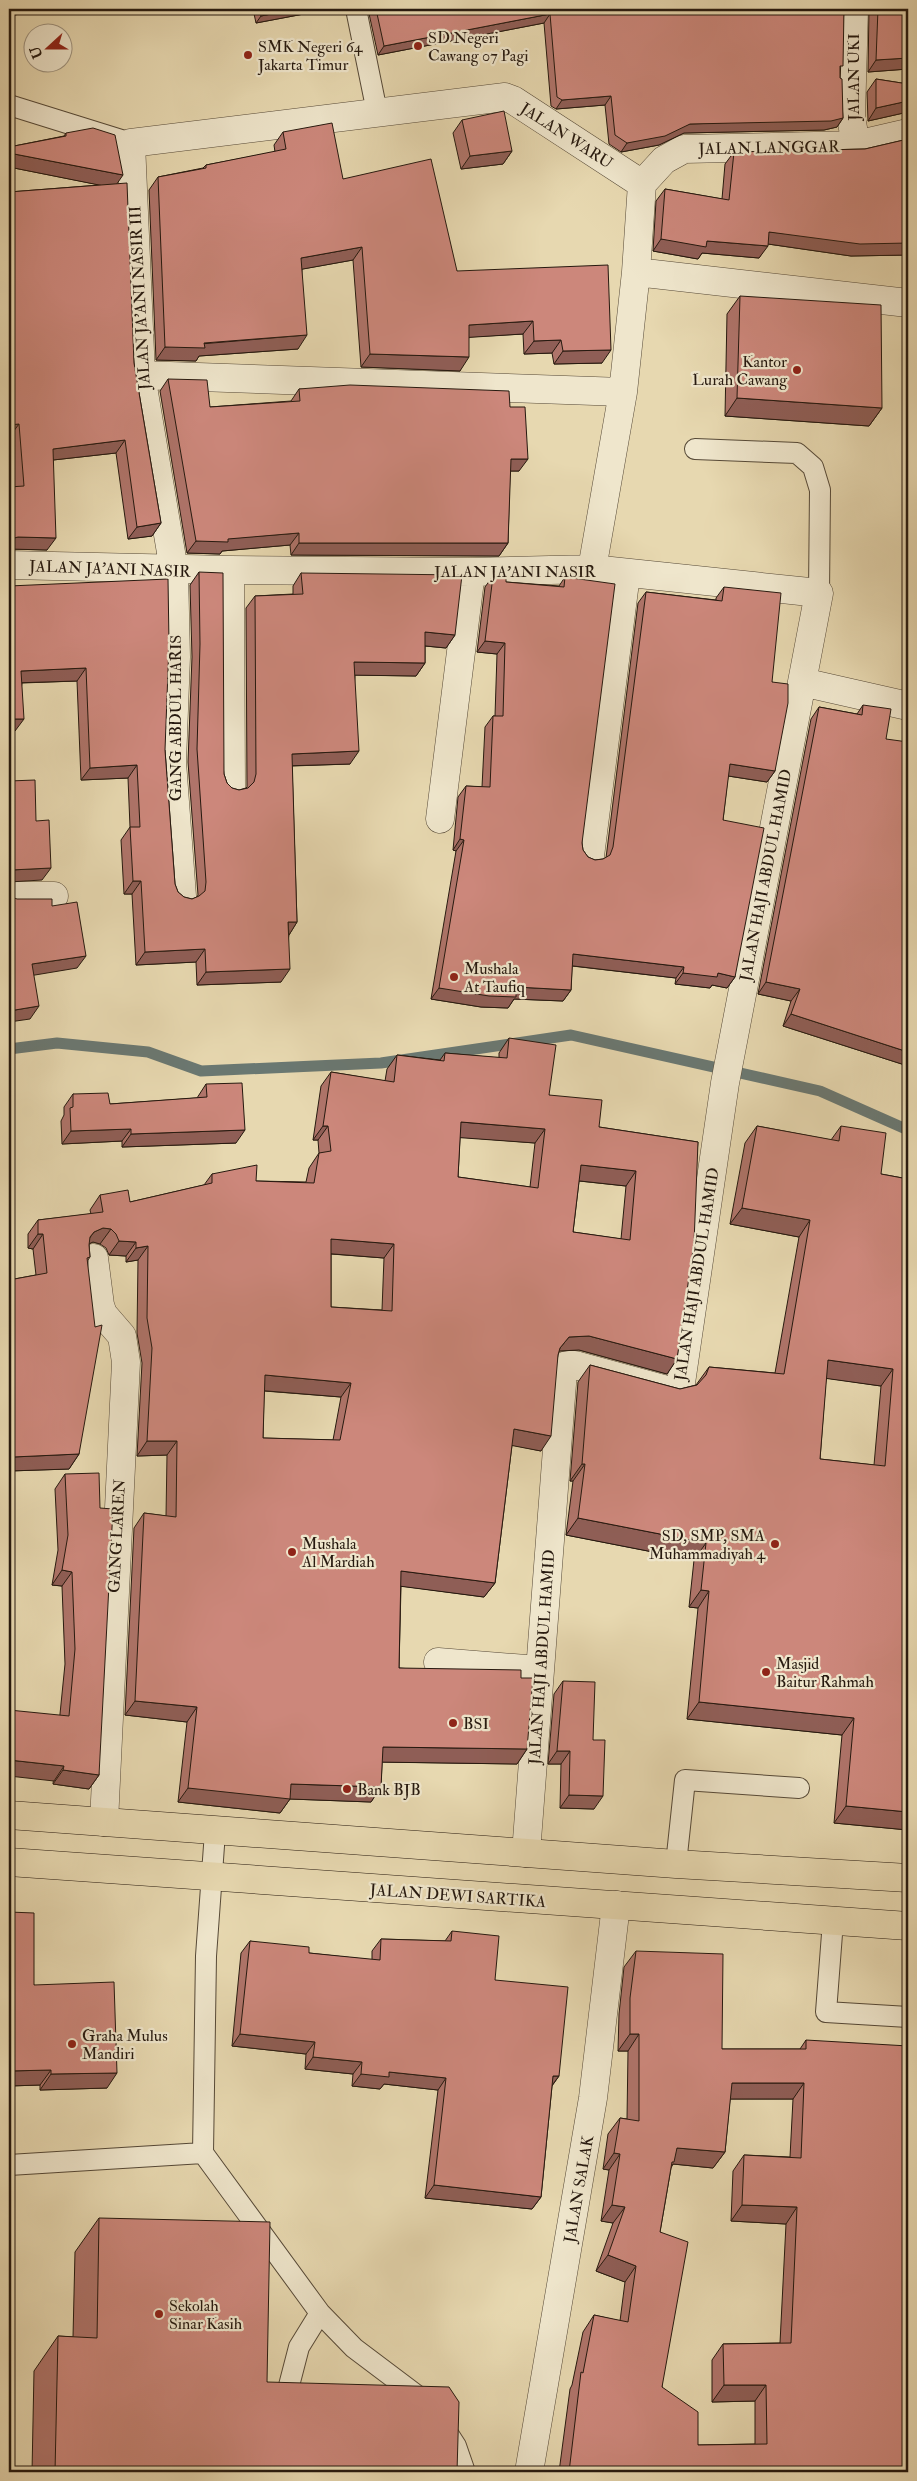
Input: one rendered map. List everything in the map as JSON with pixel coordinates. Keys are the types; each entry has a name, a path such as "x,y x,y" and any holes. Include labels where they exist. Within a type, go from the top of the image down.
{"main road":[{"path":"9,1815 215,1832 908,1878"},
{"name":"JALAN DEWI SARTIKA","path":"9,1862 908,1926"}],"street":[{"name":"JALAN UKI","path":"854,9 851,117 856,145"},
{"name":"JALAN WARU","path":"131,144 505,97 513,100 642,184"},
{"name":"JALAN LANGGAR","path":"642,184 664,160 684,149 856,145 908,133"},
{"name":"JALAN JA'ANI NASIR III","path":"131,144 142,375 174,570"},
{"path":"592,569 623,392 636,272 642,184"},
{"path":"636,272 908,303"},
{"path":"142,375 623,392"},
{"name":"JALAN JA'ANI NASIR","path":"9,565 174,570 471,572 592,569 819,593"},
{"name":"GANG ABDUL HARIS","path":"174,570 176,657 172,762 182,896"},
{"path":"230,570 231,787"},
{"path":"440,819 471,572"},
{"path":"590,856 626,574"},
{"path":"819,593 802,682 908,706"},
{"name":"JALAN HAJI ABDUL HAMID","path":"526,1853 563,1371 567,1365 575,1366 667,1390 677,1390 681,1383 724,1083 802,682"},
{"path":"9,896 54,896"},
{"name":"GANG LAREN","path":"94,1258 100,1305 103,1314 122,1336 126,1362 104,1822"},
{"path":"438,1662 539,1670"},
{"name":"JALAN SALAK","path":"529,2472 593,2098 616,1905"}],"lane":[{"path":"356,9 377,112"},
{"path":"9,105 131,144"},
{"path":"695,449 796,453 813,467 820,490 819,593"},
{"path":"676,1864 686,1780 799,1788"},
{"path":"215,1832 206,1956 203,2153 320,2313 354,2348 426,2402 456,2446 465,2472"},
{"path":"834,1921 826,2012 908,2018"},
{"path":"9,2165 203,2153"},
{"path":"285,2401 300,2347 320,2313"}],"building":[{"path":"259,9 297,9 261,16"},
{"path":"376,9 844,9 843,66 840,66 843,118 831,121 690,124 665,136 627,143 615,135 611,96 562,100 557,97 550,14 384,46"},
{"path":"878,9 908,9 908,58 876,60"},
{"path":"876,79 908,84 908,101 876,108"},
{"path":"504,111 512,151 470,156 462,120"},
{"path":"332,123 343,179 431,159 457,271 608,265 611,350 563,351 561,340 534,341 533,321 469,325 469,357 370,354 362,247 301,258 307,335 204,343 205,348 165,347 158,177 286,149 283,132"},
{"path":"93,128 115,135 123,175 9,153 9,147 66,136 66,133"},
{"path":"908,139 908,243 860,244 769,232 768,246 707,241 706,247 661,239 665,189 729,200 734,152 865,149"},
{"path":"127,183 134,363 161,523 137,527 125,440 53,449 56,538 18,537 9,540 9,487 24,486 19,424 9,425 9,192"},
{"name":"Kantor Lurah Cawang","path":"740,296 881,305 882,408 737,398"},
{"path":"168,379 207,380 210,407 300,401 299,389 350,385 509,391 510,407 525,407 528,459 511,459 508,543 299,543 299,533 228,539 228,542 196,541"},
{"path":"199,572 223,573 224,774 227,783 232,788 239,790 248,788 254,782 256,774 255,596 303,594 301,573 462,575 455,635 425,632 425,663 354,662 359,751 292,754 297,922 288,922 290,969 206,972 205,949 145,952 141,881 133,881 130,827 140,827 137,765 90,768 86,668 21,671 24,719 9,719 9,586 168,579 169,644 165,750 175,884 178,892 184,897 192,899 199,896 205,891 206,882 197,749 200,644"},
{"path":"493,576 506,576 506,582 564,587 565,577 615,584 582,843 583,850 588,857 595,860 603,859 610,855 613,847 646,592 722,601 724,587 781,593 772,682 788,684 788,703 775,771 730,764 723,820 764,828 735,977 718,973 717,977 683,973 684,967 573,954 571,990 516,987 516,997 489,996 439,988 464,840 460,839 466,786 490,787 493,716 503,716 505,643 485,641"},
{"path":"863,705 891,709 886,739 908,742 908,1052 791,1014 800,989 766,982 819,707 862,715"},
{"path":"35,780 36,821 49,820 51,868 9,871 9,781"},
{"path":"9,896 17,899 52,899 52,906 77,902 86,956 32,964 39,1006 9,1011"},
{"path":"509,1038 556,1045 549,1095 602,1100 599,1127 698,1142 694,1243 677,1359 589,1336 569,1337 560,1348 558,1355 551,1436 514,1429 495,1583 401,1571 399,1668 521,1670 521,1678 533,1678 527,1749 383,1747 381,1787 291,1784 290,1799 188,1788 197,1707 135,1701 144,1513 176,1517 177,1441 147,1441 152,1348 147,1318 148,1246 136,1248 136,1242 119,1241 111,1229 103,1228 94,1232 90,1237 90,1257 87,1258 95,1327 102,1325 79,1454 13,1457 9,1384 9,1280 47,1273 43,1234 38,1234 38,1220 103,1212 100,1195 128,1190 130,1202 212,1183 212,1174 257,1165 256,1181 314,1183 319,1153 331,1151 328,1126 323,1126 331,1072 394,1082 397,1055 444,1061 445,1053 507,1058","holes":["461,1122 545,1129 538,1188 458,1177","581,1165 636,1171 630,1240 573,1232","331,1239 394,1244 392,1311 331,1307","265,1375 351,1383 340,1440 263,1438"]},
{"path":"242,1083 245,1130 131,1134 131,1129 71,1131 70,1108 73,1107 73,1094 108,1093 110,1104 207,1097 206,1084"},
{"path":"757,1126 839,1141 841,1126 886,1133 881,1174 908,1179 908,1812 846,1806 854,1718 699,1702 709,1591 701,1590 706,1543 578,1518 585,1464 582,1464 590,1365 680,1389 697,1385 706,1375 709,1367 784,1374 810,1220 742,1208","holes":["828,1360 893,1369 885,1466 820,1459"]},
{"path":"99,1473 100,1508 113,1509 99,1775 63,1770 64,1766 9,1760 9,1710 69,1716 75,1649 72,1572 62,1570 68,1535 65,1474"},
{"path":"563,1681 595,1682 593,1740 605,1740 603,1796 569,1795 570,1751 557,1751"},
{"path":"9,1912 34,1913 34,1985 114,1982 117,2073 51,2074 51,2070 9,2071"},
{"path":"452,1931 499,1936 495,1980 568,1987 559,2076 553,2076 541,2197 434,2185 446,2078 389,2072 389,2077 361,2074 362,2062 313,2057 315,2042 240,2034 250,1941 309,1947 309,1953 380,1960 381,1939 451,1941"},
{"path":"636,1951 723,1954 722,2049 806,2049 806,2040 908,2046 908,2472 569,2472 581,2372 583,2373 594,2315 628,2322 636,2266 608,2255 625,2207 612,2205 620,2154 614,2153 620,2118 639,2121 639,2034 630,2034 630,1998","holes":["732,2083 804,2083 801,2158 744,2155 742,2205 797,2207 791,2343 723,2344 724,2385 766,2385 767,2444 698,2445 698,2412 662,2387 688,2242 660,2232 672,2162 674,2162 677,2148 725,2152"]},
{"name":"Sekolah Sinar Kasih","path":"99,2218 270,2222 267,2382 449,2387 459,2402 457,2472 55,2472 58,2336 97,2338"},
{"path":"9,2242 12,2281 9,2282"}],"waterway":[{"path":"9,1049 57,1043 148,1052 201,1071 381,1063 571,1035 820,1091 908,1130"}],"place":[{"name":"SD Negeri Cawang 07 Pagi","path":"418,46"},
{"name":"SMK Negeri 64 Jakarta Timur","path":"248,55"},
{"name":"Kantor Lurah Cawang","path":"797,370"},
{"name":"Mushala At Taufiq","path":"454,977"},
{"name":"SD, SMP, SMA Muhammadiyah 4","path":"775,1544"},
{"name":"Mushala Al Mardiah","path":"292,1552"},
{"name":"Masjid Baitur Rahmah","path":"766,1672"},
{"name":"BSI","path":"453,1723"},
{"name":"Bank BJB","path":"347,1789"},
{"name":"Graha Mulus Mandiri","path":"72,2044"},
{"name":"Sekolah Sinar Kasih","path":"159,2314"}]}
